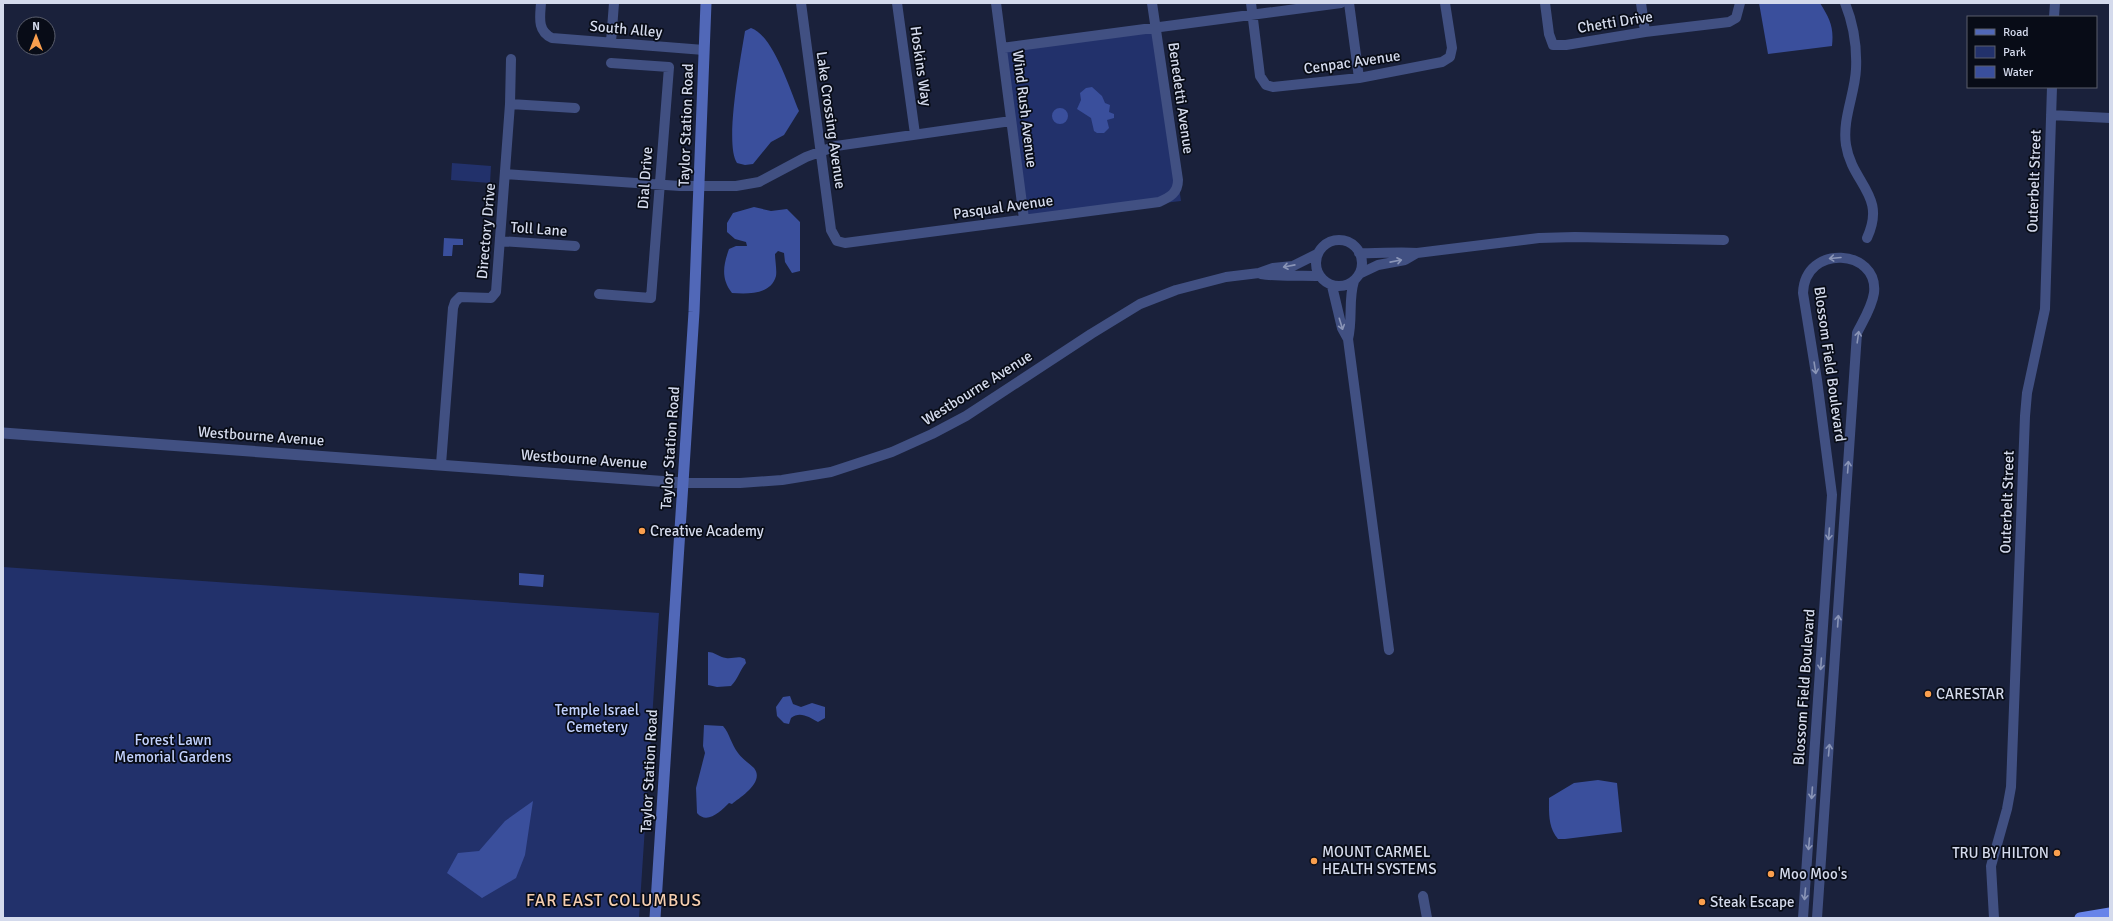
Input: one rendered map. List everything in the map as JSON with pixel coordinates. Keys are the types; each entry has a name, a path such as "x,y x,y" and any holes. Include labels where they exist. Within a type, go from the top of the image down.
{"highway":[{"path":"2080,918 2110,913"}],"main road":[{"name":"Taylor Station Road","path":"655,918 673,613 694,312 706,3"}],"street":[{"name":"South Alley","path":"541,3 542,30 546,35 552,38 704,50"},
{"path":"611,42 614,3"},
{"name":"Lake Crossing Avenue","path":"801,3 831,230 837,240"},
{"name":"Hoskins Way","path":"897,3 915,134"},
{"name":"Wind Rush Avenue","path":"996,3 1024,219"},
{"name":"Benedetti Avenue","path":"1152,3 1178,180 1178,186 1173,195"},
{"path":"1251,3 1253,15"},
{"path":"1002,48 1156,29 1341,3"},
{"path":"1348,3 1359,78"},
{"name":"Cenpac Avenue","path":"1253,15 1260,76 1266,85 1273,87 1359,78 1442,62 1450,57 1452,48 1445,3"},
{"name":"Chetti Drive","path":"1545,3 1549,34 1553,45 1566,45 1645,32 1729,22 1736,18 1740,3"},
{"path":"1641,3 1645,32"},
{"path":"1845,3 1851,17 1856,69 1846,123 1846,144 1854,168 1873,203 1873,226 1867,238"},
{"path":"2054,16 2055,3"},
{"name":"Directory Drive","path":"441,464 453,308 455,302 460,297 487,299 494,296 496,288 506,174 511,59"},
{"name":"Dial Drive","path":"599,294 651,298 669,67 611,63"},
{"name":"Outerbelt Street","path":"1994,918 1991,866 2008,809 2011,786 2025,416 2027,393 2045,309 2052,88"},
{"path":"510,104 575,108"},
{"path":"2051,115 2110,118"},
{"path":"506,174 660,184 736,186 759,182 820,151 836,146 1011,121"},
{"name":"Pasqual Avenue","path":"837,240 844,244 856,243 1024,219 1159,202 1173,195"},
{"path":"1359,252 1378,254 1402,251 1417,253 1539,238 1575,237 1724,240"},
{"path":"1348,339 1351,327 1350,294 1357,278 1362,267 1359,252 1349,242 1334,240 1322,248 1317,254 1316,269 1319,276 1332,286 1340,287 1357,278 1378,265 1405,260 1417,253"},
{"name":"Toll Lane","path":"500,241 575,246"},
{"name":"Westbourne Avenue","path":"3,433 441,464 683,483 740,483 782,480 830,472 892,452 932,434 966,416 1091,334 1140,304 1176,290 1226,277 1259,273 1273,268 1293,266 1317,254"},
{"name":"Blossom Field Boulevard","path":"1803,918 1832,495 1817,380 1802,293 1803,282 1813,267 1823,260 1839,257 1858,262 1870,272 1874,293 1857,333 1817,918"},
{"name":"Westbourne Avenue","path":"1259,273 1275,276 1294,274 1319,276"},
{"path":"1332,286 1342,328 1348,339 1389,650"},
{"path":"1423,896 1427,918"}],"green space":[{"path":"1156,29 1181,201 1024,219 1002,48"},
{"path":"452,163 491,166 490,183 451,180"},
{"name":"Forest Lawn Memorial Gardens","path":"3,567 659,613 639,918 3,918"}],"water":[{"path":"1759,3 1820,3 1832,28 1832,46 1768,54"},
{"path":"751,28 767,41 786,77 799,111 784,135 771,142 753,164 745,165 737,163 733,153 732,138 737,79 745,31"},
{"path":"1092,87 1102,96 1105,103 1110,105 1109,112 1114,114 1114,118 1107,120 1109,128 1104,133 1097,133 1094,131 1091,118 1077,109 1081,100 1080,93 1086,88"},
{"path":"1057,108 1063,108 1068,113 1066,122 1063,124 1057,124 1052,119 1052,113"},
{"path":"754,207 771,211 787,209 800,222 800,271 792,273 785,262 784,253 778,251 775,254 776,276 769,287 758,292 732,293 726,283 724,272 727,255 729,249 736,246 747,246 746,242 735,239 727,232 727,223 733,213"},
{"path":"444,238 463,239 463,245 453,245 452,256 443,256"},
{"path":"519,573 544,575 543,587 519,585"},
{"path":"708,652 726,658 740,657 745,659 746,663 731,686 717,687 708,685"},
{"path":"790,696 793,704 801,707 812,703 825,707 825,718 818,722 811,718 798,715 791,718 789,724 784,723 777,716 776,707 783,697"},
{"path":"704,725 723,726 738,753 754,768 757,773 754,784 746,793 732,804 729,803 714,816 705,818 697,813 696,788 705,753 703,746"},
{"path":"1598,780 1617,783 1622,832 1558,839 1552,830 1549,814 1549,798 1574,783"},
{"path":"533,801 525,855 516,878 482,898 447,873 458,853 479,851 505,821"}],"place":[{"name":"Creative Academy","path":"642,531"},
{"name":"CARESTAR","path":"1928,694"},
{"name":"TRU BY HILTON","path":"2057,853"},
{"name":"MOUNT CARMEL HEALTH SYSTEMS","path":"1314,861"},
{"name":"Moo Moo's","path":"1771,874"},
{"name":"Steak Escape","path":"1702,902"}],"district":[{"name":"FAR EAST COLUMBUS","path":"614,900"}],"park label":[{"name":"Temple Israel Cemetery","path":"597,718"}]}
